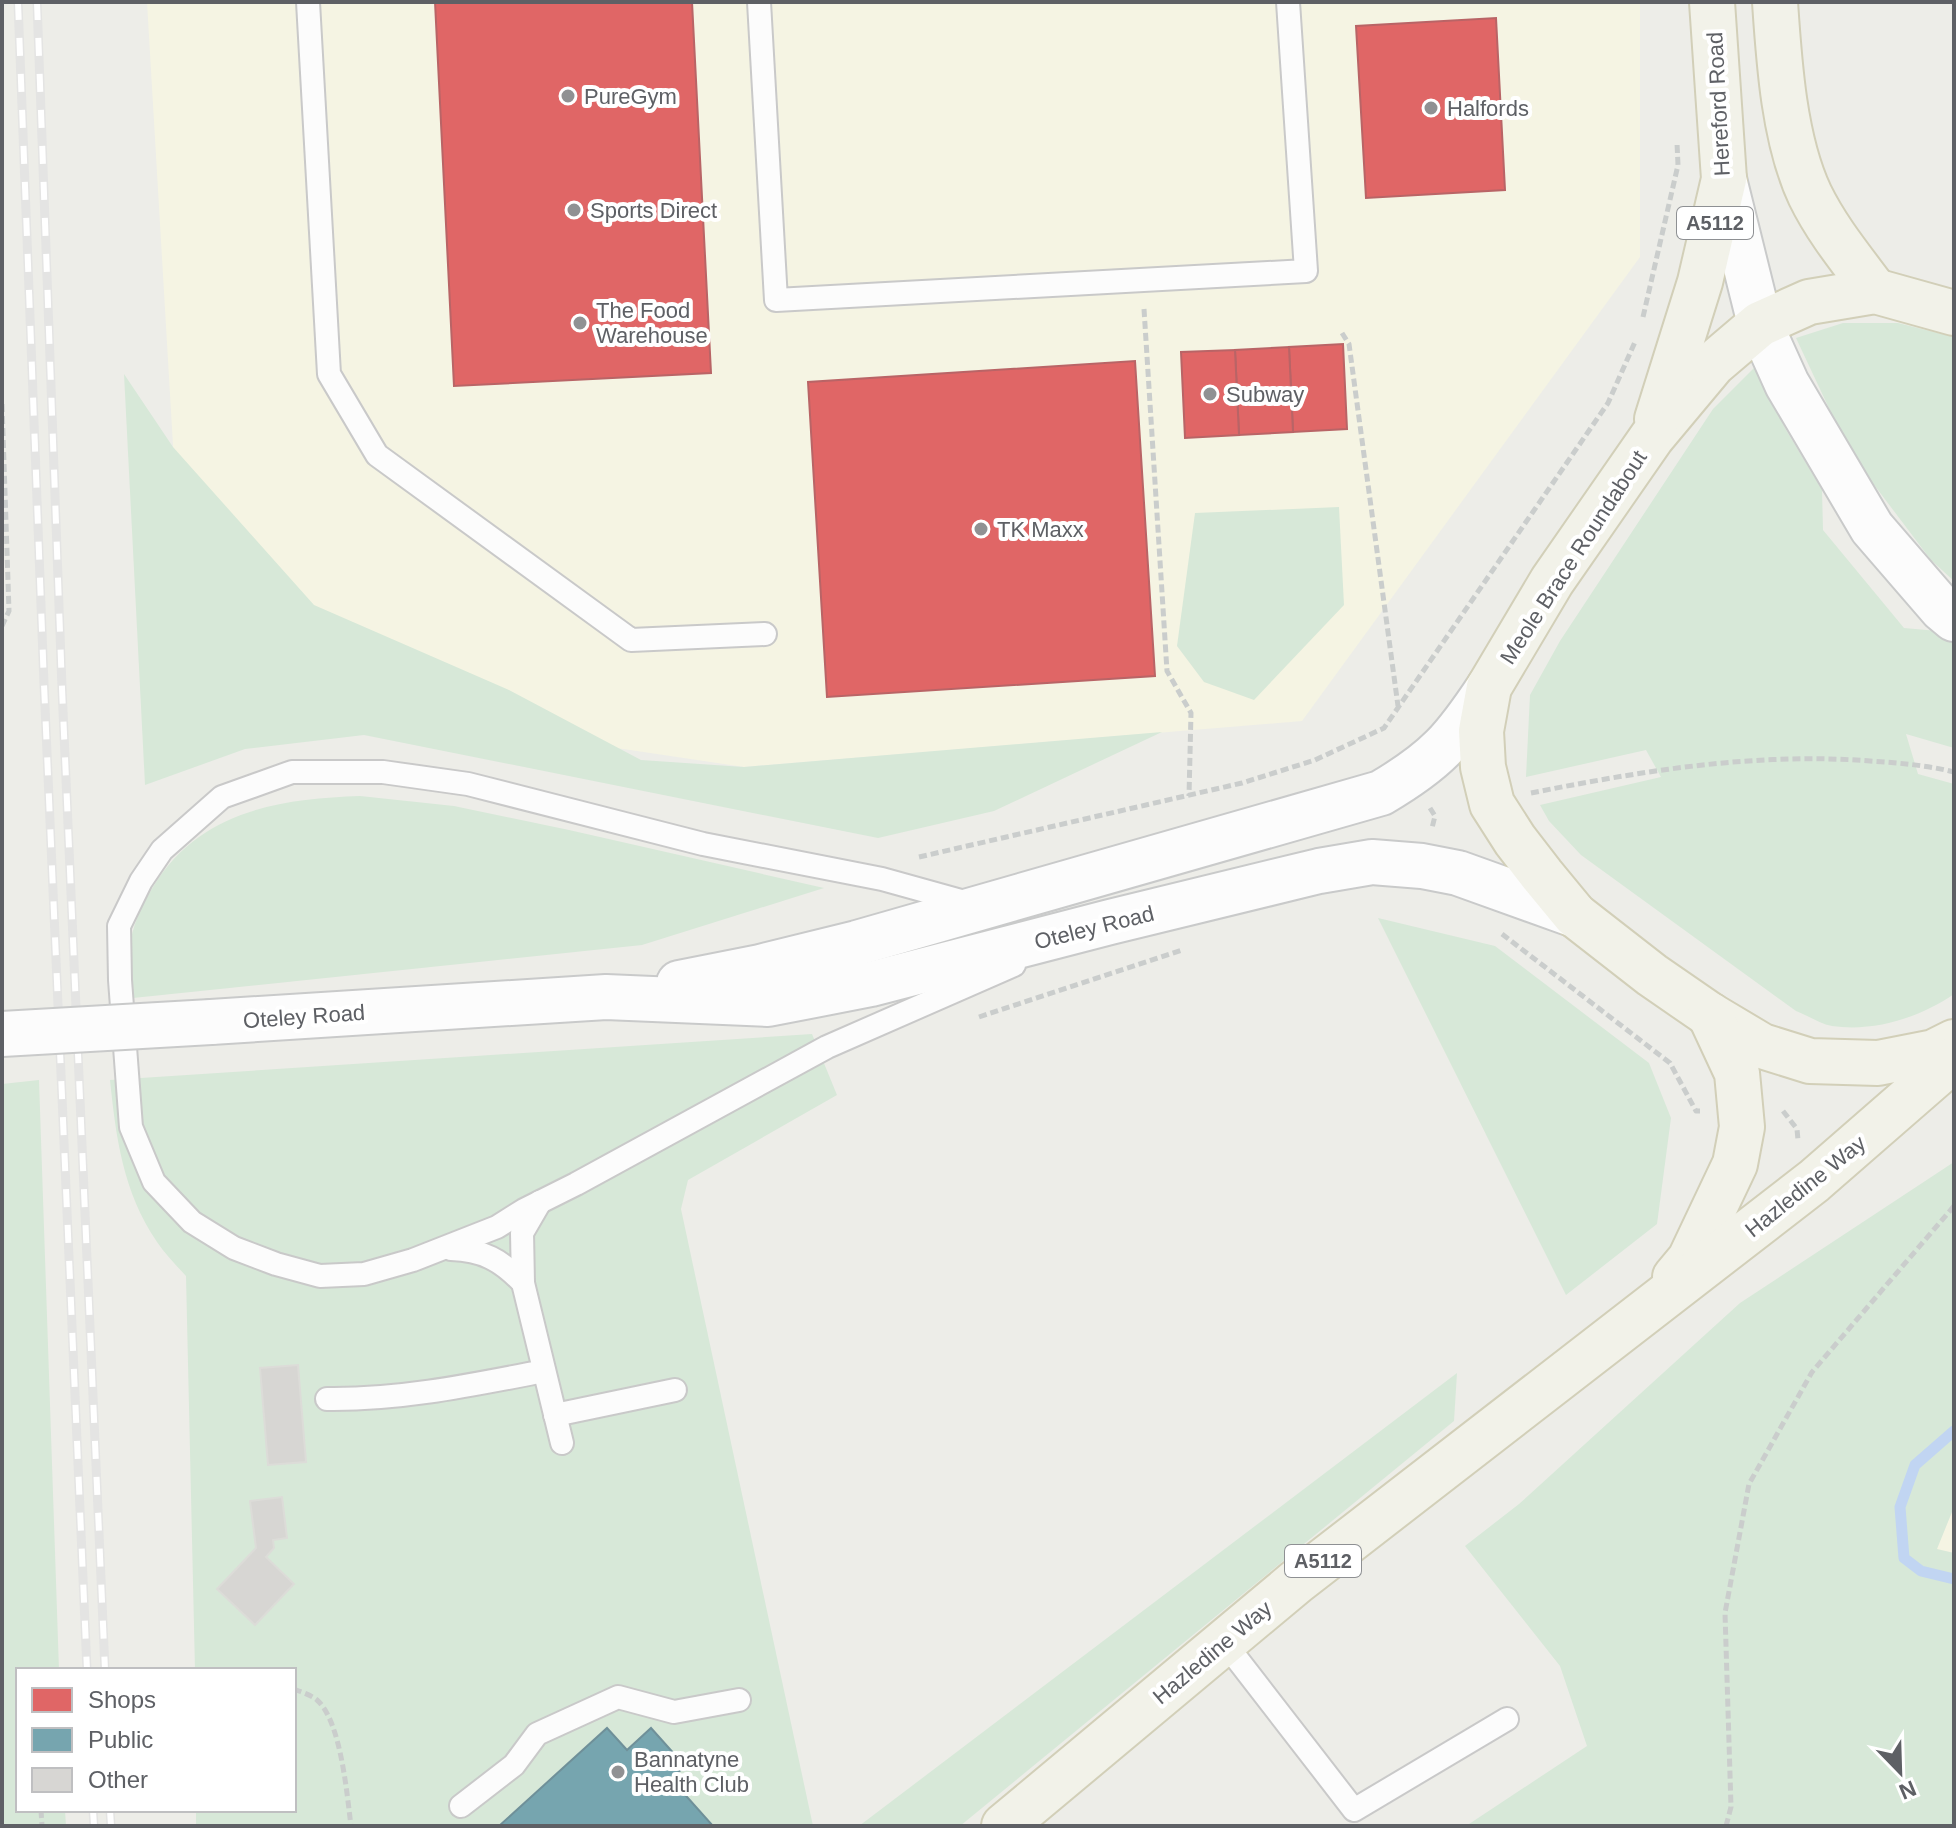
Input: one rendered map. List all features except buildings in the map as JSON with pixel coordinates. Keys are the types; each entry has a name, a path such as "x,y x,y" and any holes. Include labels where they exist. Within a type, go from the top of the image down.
{"main road":[{"name":"Hereford Road","path":"1652,437 1700,282 1724,179 1712,2"},
{"path":"1775,2 1778,47 1792,141 1809,194 1836,241 1875,291"},
{"path":"1724,179 1760,324 1787,384 1872,528 1954,619"},
{"name":"Meole Brace Roundabout","path":"1954,313 1875,291 1809,302 1760,324 1713,364 1652,437 1552,581 1489,687 1481,731 1483,767 1492,804 1515,840 1575,915 1710,1015 1762,1046 1810,1061 1878,1063 1934,1052 1954,1042"},
{"name":"Oteley Road","path":"606,997 760,967 857,943 1381,793 1432,761 1460,731 1489,687"},
{"name":"Oteley Road","path":"2,1034 606,997 768,1004 871,984 1319,871 1372,862 1458,873 1575,915"},
{"name":"Hazledine Way","path":"1652,1308 1690,1259 1735,1164 1742,1127 1737,1073 1710,1015"},
{"name":"Hazledine Way","path":"1004,1826 1296,1582 1814,1181 1954,1059"}],"lane":[{"path":"308,2 329,374 377,455 631,640 765,634"},
{"path":"759,2 776,300 1306,271 1288,2"},
{"path":"979,906 882,879 703,844 468,784 383,772 292,772 222,797 162,850 141,881 119,926 131,1127 154,1182 192,1222 234,1248 276,1264 320,1276 364,1274 443,1249 497,1227 827,1047 1110,922"},
{"path":"540,1201 522,1233 523,1283 562,1443"},
{"path":"443,1249 471,1249 488,1254 509,1267 523,1283"},
{"path":"327,1399 381,1399 437,1392 544,1371"},
{"path":"555,1415 675,1390"},
{"path":"1224,1642 1354,1810 1507,1719"},
{"path":"461,1806 514,1765 537,1734 618,1697 674,1712 739,1700"}],"path":[{"path":"905,860 1242,783 1315,760 1384,728 1608,403 1640,331 1678,165 1677,136"},
{"path":"1142,280 1167,671 1191,713 1189,796"},
{"path":"1342,333 1349,344 1398,707"},
{"path":"2,404 9,611 2,626"},
{"path":"1384,728 1387,736"},
{"path":"1532,793 1672,767 1819,757 1928,765 1954,772"},
{"path":"1424,798 1435,816 1431,834"},
{"path":"1498,931 1670,1063 1696,1111"},
{"path":"974,1018 1191,947"},
{"path":"1773,1104 1785,1112 1797,1129 1799,1151"},
{"path":"1726,1826 1731,1807 1725,1613 1749,1484 1812,1372 1954,1206"},
{"path":"296,1690 317,1700 332,1726 344,1770 351,1826"}],"shaded area":[{"path":"147,2 1640,2 1640,257 1302,721 744,767 187,684"},
{"path":"1843,323 1898,323 1954,337 1954,581 1931,560 1850,453 1796,338"},
{"path":"1756,366 1785,428 1822,490 1823,530 1904,628 1949,632 1954,636 1954,748 1906,734 1918,774 1954,784 1954,994 1926,1010 1880,1025 1832,1026 1796,1011 1581,855 1549,821 1540,805 1661,777 1646,750 1526,777 1530,695 1560,641 1713,409"},
{"path":"124,374 173,447 314,605 509,690 641,760 744,767 1162,732 994,811 878,838 364,735 245,749 145,785"},
{"path":"1339,507 1344,605 1254,700 1204,682 1177,646 1195,513"},
{"path":"360,796 454,806 824,888 642,945 133,998 130,955 132,933 138,916 153,887 172,861 193,841 243,814 271,806"},
{"path":"1378,918 1495,946 1649,1063 1671,1118 1657,1224 1566,1295"},
{"path":"812,1034 837,1095 688,1180 681,1209 813,1826 196,1826 196,1812 296,1812 296,1668 195,1668 186,1276 157,1242 136,1204 123,1164 110,1080"},
{"path":"39,1080 59,1668 16,1668 16,1812 65,1812 66,1826 2,1826 2,1084"},
{"path":"1954,1162 1954,1507 1937,1549 1954,1553 1954,1826 1466,1826 1587,1746 1560,1666 1465,1546 1519,1504 1740,1303"},
{"path":"1457,1373 1454,1421 960,1826 859,1826"},
{"path":"1954,1507 1954,1553 1936,1550"}],"waterway":[{"path":"1954,1431 1915,1465 1900,1507 1904,1558 1921,1571 1954,1579"}],"railway":[{"path":"18,2 87,1668"},
{"path":"37,2 62,688 105,1668"},
{"path":"93,1812 94,1826"},
{"path":"110,1812 111,1826"}],"place":[{"name":"PureGym","path":"568,96"},
{"name":"Halfords","path":"1431,108"},
{"name":"Sports Direct","path":"574,210"},
{"name":"The Food Warehouse","path":"580,323"},
{"name":"Subway","path":"1210,394"},
{"name":"TK Maxx","path":"981,529"},
{"name":"Bannatyne Health Club","path":"618,1772"}]}
